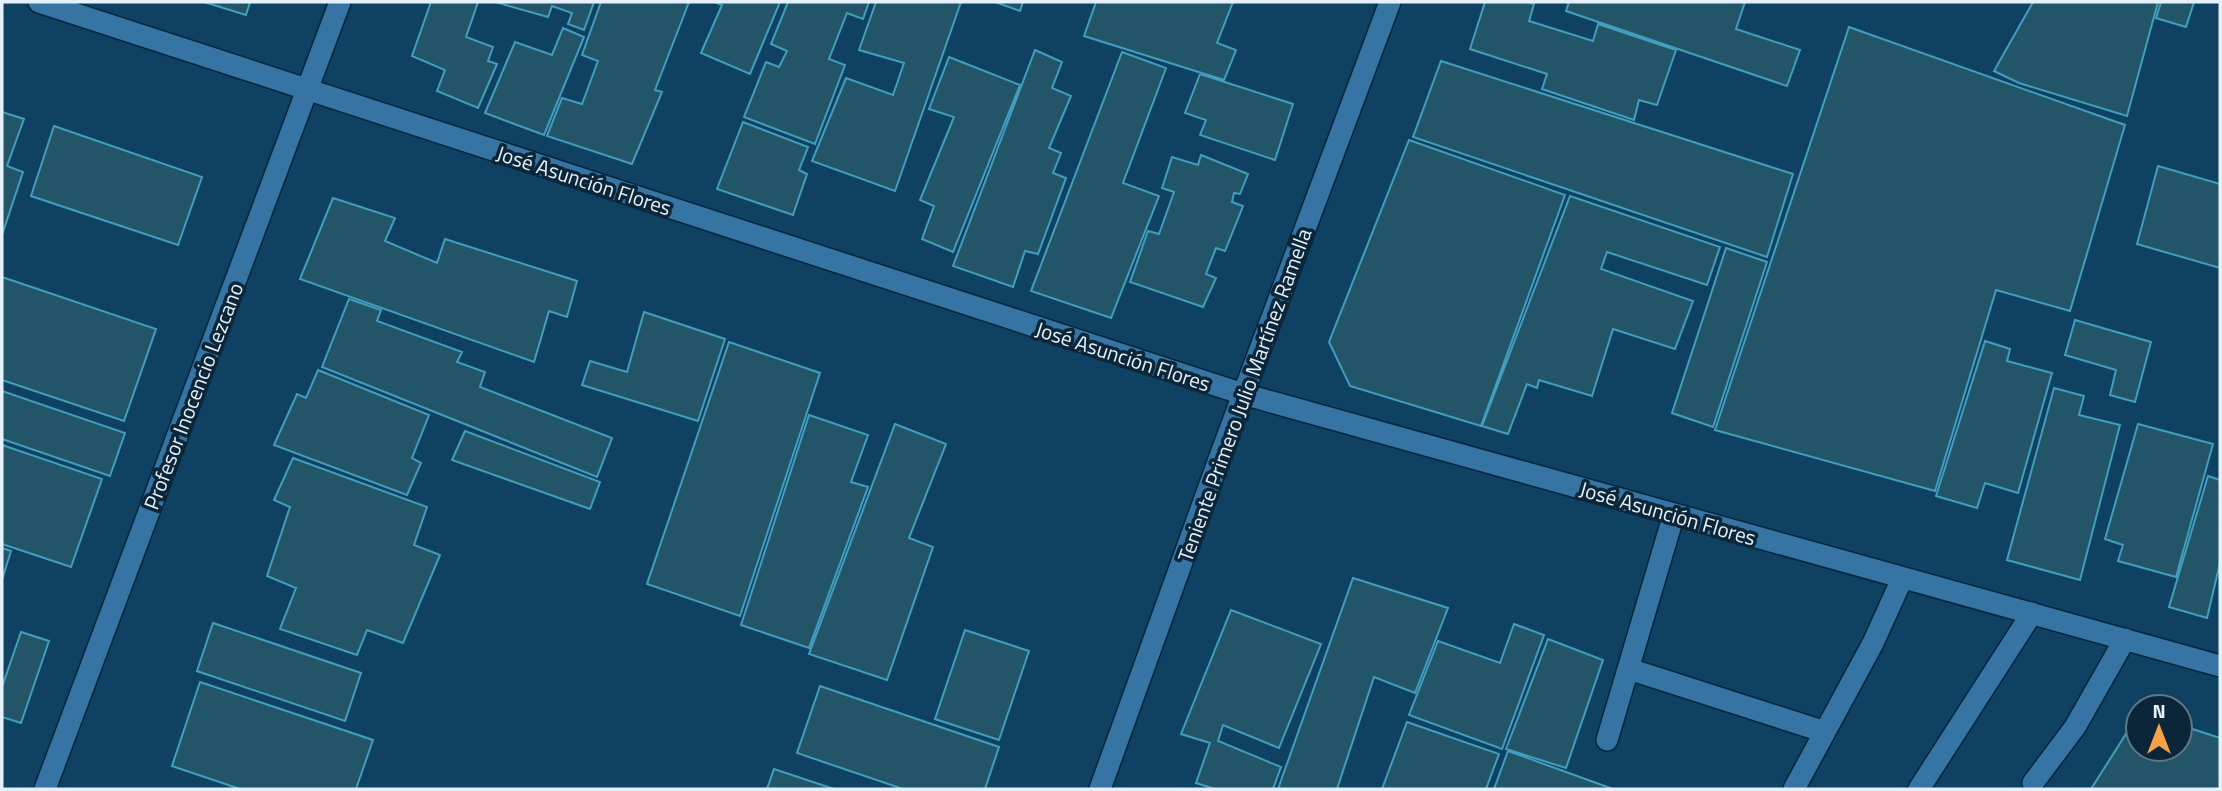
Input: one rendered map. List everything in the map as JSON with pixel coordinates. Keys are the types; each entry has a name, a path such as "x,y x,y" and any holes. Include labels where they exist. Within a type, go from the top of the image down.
{"street":[{"name":"José Asunción Flores","path":"39,2 1244,394 2220,666"},
{"name":"Profesor Inocencio Lezcano","path":"45,789 340,2"},
{"name":"Teniente Primero Julio Martínez Ramella","path":"1100,789 1390,2"},
{"path":"1607,740 1674,514"},
{"path":"1794,789 1873,643 1902,579"},
{"path":"1919,789 2032,613"},
{"path":"2033,783 2075,727 2125,639"},
{"path":"1629,669 1825,732"}],"building":[{"path":"204,2 250,2 246,15"},
{"path":"431,2 478,2 466,37 493,47 488,61 497,64 478,108 437,91 445,70 412,56"},
{"path":"495,2 594,2 584,30 568,24 572,13 552,6 548,17"},
{"path":"601,2 689,2 655,90 662,92 632,164 547,136 562,98 582,104 598,61 582,55"},
{"path":"714,2 780,2 750,74 701,53 722,5"},
{"path":"788,2 869,2 863,19 847,13 829,59 845,65 815,144 744,117 766,62 779,67 787,51 771,44"},
{"path":"876,2 961,2 895,191 812,161 846,78 893,95 904,63 859,50"},
{"path":"995,2 1023,2 1020,11"},
{"path":"1096,2 1233,2 1217,43 1236,50 1224,80 1084,36"},
{"path":"1485,2 1534,4 1529,21 1593,41 1598,24 1676,50 1657,105 1639,100 1634,120 1542,89 1547,74 1470,49"},
{"path":"1569,2 1745,2 1736,29 1800,50 1787,86 1566,11"},
{"path":"2033,2 2158,2 2127,116 2019,83 1994,71"},
{"path":"2161,2 2194,2 2186,27 2156,18"},
{"path":"1849,27 2125,125 2070,311 1996,290 1935,491 1715,430"},
{"path":"563,28 584,37 544,135 485,113 515,42 552,55"},
{"path":"1035,50 1062,62 1052,88 1071,96 1049,148 1061,153 1053,173 1066,178 1038,254 1025,251 1013,287 953,266"},
{"path":"1122,52 1166,68 1123,183 1159,196 1111,318 1031,291"},
{"path":"949,57 1020,85 953,252 922,239 934,206 920,200 954,117 929,109"},
{"path":"1441,61 1793,174 1767,257 1413,137"},
{"path":"1200,74 1293,104 1275,160 1200,135 1206,120 1185,113"},
{"path":"2,112 24,119 7,166 23,172 2,235"},
{"path":"743,122 808,147 799,170 807,174 793,215 717,189"},
{"path":"54,126 202,177 178,245 31,196"},
{"path":"1409,140 1565,195 1481,426 1350,386 1329,342"},
{"path":"1201,155 1248,174 1240,194 1234,193 1232,202 1243,206 1225,251 1216,248 1206,274 1216,278 1203,307 1130,282 1148,231 1159,234 1174,192 1162,188 1172,157 1198,165"},
{"path":"2158,166 2220,184 2220,268 2137,244"},
{"path":"1570,196 1720,247 1707,285 1607,252 1601,269 1693,301 1675,349 1613,329 1592,396 1539,380 1537,388 1527,384 1508,434 1482,426"},
{"path":"333,198 395,218 385,241 437,263 445,239 577,281 567,317 549,311 534,362 300,279"},
{"path":"1726,248 1767,262 1713,427 1672,413"},
{"path":"2,277 156,329 124,421 2,380"},
{"path":"349,299 381,310 377,321 462,352 457,362 485,372 480,387 612,438 597,477 322,367"},
{"path":"644,312 725,339 698,421 582,385 590,361 627,372"},
{"path":"2075,320 2151,342 2135,402 2110,395 2116,370 2065,355"},
{"path":"1985,341 2010,349 2007,361 2052,373 2018,493 1985,483 1977,508 1936,496"},
{"path":"729,342 820,373 740,616 647,584"},
{"path":"318,370 429,415 412,458 421,463 407,495 274,445 297,394 306,398"},
{"path":"2054,388 2084,396 2079,415 2120,425 2080,580 2007,560"},
{"path":"2,391 125,433 110,476 2,439"},
{"path":"809,415 868,435 851,482 868,487 809,648 741,625"},
{"path":"895,424 946,444 909,538 933,547 887,680 809,654"},
{"path":"2138,424 2213,444 2176,577 2118,561 2123,545 2105,539"},
{"path":"465,431 600,482 590,509 452,460"},
{"path":"2,445 102,479 71,567 2,544"},
{"path":"293,458 427,507 414,545 440,555 403,643 367,630 357,655 280,629 296,588 267,576 290,507 274,500"},
{"path":"2208,476 2220,480 2220,563 2207,618 2169,607"},
{"path":"2,548 11,551 2,580"},
{"path":"1353,578 1448,608 1415,693 1374,677 1337,789 1278,789"},
{"path":"1231,610 1321,644 1279,748 1223,725 1218,741 1281,767 1273,789 1215,789 1196,783 1210,743 1181,734"},
{"path":"213,623 361,673 345,721 197,671"},
{"path":"1514,624 1544,635 1502,749 1409,715 1438,641 1500,663"},
{"path":"965,630 1029,651 999,740 935,719"},
{"path":"21,632 49,641 21,723 2,717 2,687"},
{"path":"1548,639 1603,660 1566,768 1506,749"},
{"path":"200,682 373,740 356,789 240,789 172,766"},
{"path":"820,686 999,747 985,789 903,789 797,753"},
{"path":"1407,722 1499,754 1486,789 1382,789"},
{"path":"2194,730 2220,738 2220,789 2091,789 2124,737 2124,763 2194,763"},
{"path":"1508,751 1613,789 1494,789"},
{"path":"774,769 834,789 767,789"}]}
